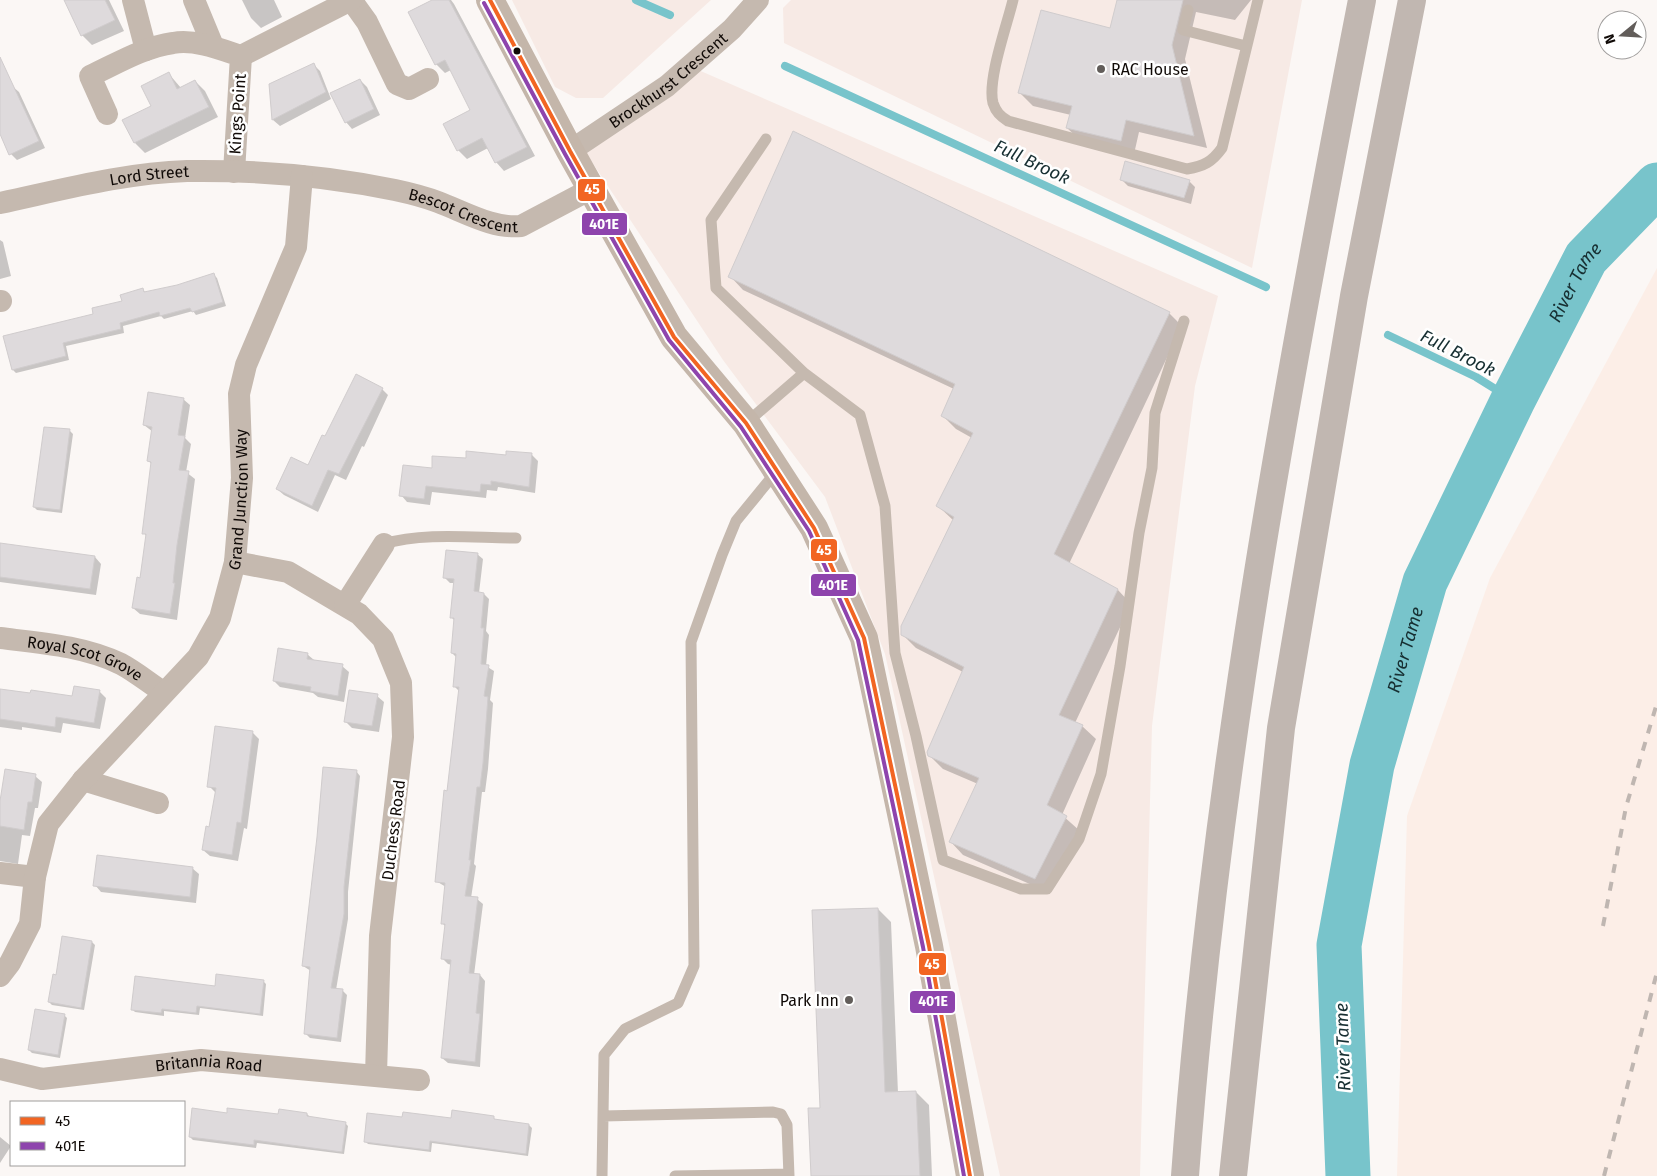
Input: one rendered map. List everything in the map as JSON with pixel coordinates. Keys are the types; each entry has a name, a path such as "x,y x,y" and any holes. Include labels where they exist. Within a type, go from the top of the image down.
{"highway":[{"path":"1185,1176 1226,779 1264,522 1310,264 1362,0"},
{"path":"1233,1176 1281,728 1354,296 1412,0"}],"street":[{"path":"133,0 146,50"},
{"path":"194,0 213,46"},
{"path":"241,56 351,0 367,22 397,84 409,89 428,79"},
{"path":"490,0 570,151 674,337 746,423 814,528 864,638 929,946 970,1176"},
{"name":"Brockhurst Crescent","path":"570,151 667,86 732,29 758,0"},
{"name":"Kings Point","path":"107,114 90,76 146,50 174,42 213,46 241,56 234,172"},
{"name":"Lord Street","path":"0,203 97,182 185,172 234,172 302,176"},
{"name":"Bescot Crescent","path":"302,176 395,190 436,201 500,226 514,227 521,226 591,189"},
{"name":"Grand Junction Way","path":"0,976 10,963 30,924 35,877 48,824 83,780 163,692 198,657 220,618 235,562 242,478 239,394 246,365 296,247 302,176"},
{"path":"345,605 384,544"},
{"name":"Duchess Road","path":"235,562 288,572 359,614 383,639 401,683 403,737 380,936 376,1075"},
{"name":"Royal Scot Grove","path":"0,638 69,647 93,654 121,664 163,692"},
{"path":"83,780 158,803"},
{"path":"0,873 35,877"},
{"name":"Britannia Road","path":"0,1069 42,1079 201,1060 419,1080"}],"lane":[{"path":"1013,0 992,84 993,103 998,115 1008,121 1187,169 1202,166 1213,161 1222,148 1258,0"},
{"path":"1188,10 1183,30 1246,46"},
{"path":"766,138 711,220 716,288 804,373 860,415 885,506 895,653 916,736 943,860 1021,889 1047,889 1079,839 1101,774 1120,666 1139,533 1152,468 1155,413 1184,321"},
{"path":"746,423 804,373"},
{"path":"602,1176 604,1055 625,1029 638,1020 678,1003 694,966 691,642 736,521 778,470"},
{"path":"384,544 399,539 418,538 516,538"},
{"path":"603,1116 773,1112 781,1114 787,1125 789,1175 675,1176"}],"shaded area":[{"path":"512,0 711,0 603,98 576,98 555,87"},
{"path":"791,0 1302,0 1252,268 784,43 783,8"},
{"path":"696,69 1218,296 1195,386 1152,726 1140,1176 1000,1176 885,654 825,497 723,360 586,153"},
{"path":"1657,268 1657,1176 1397,1176 1407,816 1490,578"}],"building":[{"path":"64,0 105,0 115,20 81,36"},
{"path":"432,0 449,0 527,147 495,163 482,138 457,151 443,124 470,110 445,60 435,65 408,12"},
{"name":"RAC House","path":"1117,0 1183,0 1172,45 1194,136 1126,120 1121,141 1066,128 1072,106 1018,93 1041,10 1110,28"},
{"path":"0,57 39,141 9,155 0,134"},
{"path":"314,63 326,92 272,120 269,84"},
{"path":"169,72 177,89 195,80 209,107 134,143 122,120 151,106 141,86"},
{"path":"360,79 374,109 345,123 330,93"},
{"path":"793,131 1170,312 1054,554 1118,589 1059,715 1083,725 1047,805 1067,816 1035,879 949,842 979,778 928,756 927,752 964,667 901,635 901,626 954,517 936,506 973,433 941,416 955,384 728,277"},
{"path":"1125,161 1190,180 1184,198 1120,180"},
{"path":"214,273 223,302 192,312 190,308 160,316 159,312 120,323 121,329 63,343 66,356 12,370 3,336 93,314 92,308 122,301 120,295 143,288 144,292 177,285"},
{"path":"356,374 383,388 339,474 328,470 312,506 276,489 291,457 308,465 322,435 325,436"},
{"path":"148,392 184,398 178,435 185,436 179,470 189,471 177,545 173,583 175,583 170,614 132,608 137,577 140,578 146,534 142,534 151,462 147,461 152,427 143,425"},
{"path":"44,427 70,429 60,510 33,507"},
{"path":"466,451 506,455 506,451 532,453 529,487 491,481 491,485 481,484 480,492 426,486 424,499 399,496 403,465 432,468 432,456 466,458"},
{"path":"0,543 95,556 90,589 0,577"},
{"path":"446,550 478,553 474,591 484,593 481,628 484,628 481,664 489,665 484,696 488,697 483,763 480,787 477,787 469,860 471,860 465,896 478,897 469,973 480,974 476,1013 480,1014 475,1062 441,1058 451,960 441,959 445,924 441,924 445,883 435,882 444,790 447,791 459,687 453,687 456,654 451,653 454,618 450,618 454,579 443,578"},
{"path":"278,648 308,653 307,659 343,664 338,696 310,691 311,687 273,681"},
{"path":"74,686 100,690 94,723 56,717 55,727 0,719 0,689 30,693 31,690 72,696"},
{"path":"349,690 378,694 372,726 344,722"},
{"path":"215,726 253,731 241,823 237,822 232,855 202,850 206,826 209,827 216,788 207,787"},
{"path":"323,767 357,770 344,887 344,914 331,988 343,989 337,1038 304,1034 310,967 302,966"},
{"path":"5,769 36,774 32,802 28,802 24,830 0,826 0,801"},
{"path":"97,855 193,867 190,897 93,886"},
{"name":"Park Inn","path":"878,908 885,1092 916,1091 920,1176 811,1176 808,1108 820,1108 812,910"},
{"path":"62,936 92,941 81,1008 48,1002 53,974 56,975"},
{"path":"216,974 264,980 260,1014 197,1006 196,1013 162,1009 161,1013 131,1010 135,976 215,986"},
{"path":"35,1009 65,1014 58,1055 28,1050"},
{"path":"192,1108 227,1113 227,1108 278,1114 279,1109 307,1113 307,1116 346,1122 342,1152 254,1140 254,1145 189,1137"},
{"path":"452,1110 494,1116 494,1119 529,1124 526,1154 430,1141 429,1150 364,1142 367,1113 402,1117 403,1112 451,1118"}],"waterway":[{"name":"Full Brook","path":"636,0 670,15"},
{"name":"Full Brook","path":"785,66 1266,287"},
{"name":"River Tame","path":"1348,1176 1339,945 1372,765 1425,582 1513,400 1586,258 1657,185"},
{"name":"Full Brook","path":"1388,335 1476,377 1513,400"}],"railway":[{"path":"1603,926 1626,807 1657,703"},
{"path":"1604,1176 1657,972"}],"transit line":[{"name":"45","path":"490,0 570,151 674,337 746,423 814,528 864,638 929,946 970,1176"},
{"name":"401E","path":"484,3 565,154 669,340 741,427 809,531 858,640 923,947 964,1176"}],"place":[{"name":"RAC House","path":"1101,69"},
{"name":"Park Inn","path":"849,1000"}]}
